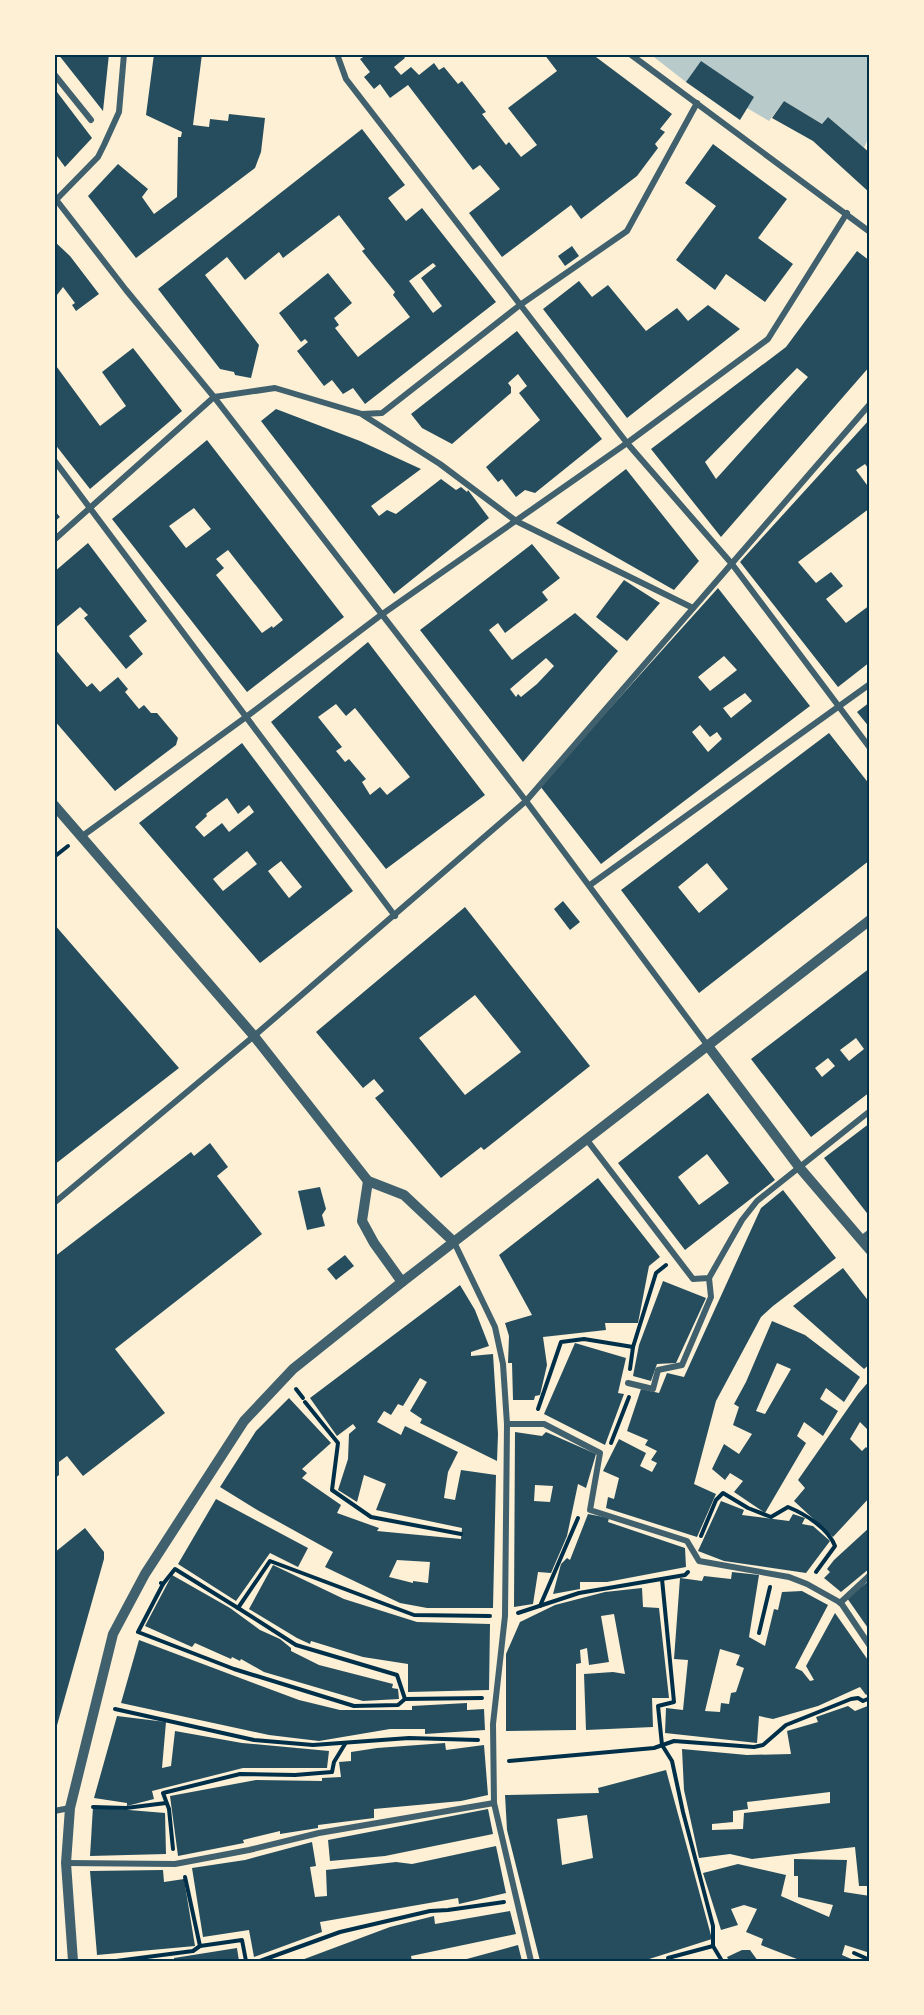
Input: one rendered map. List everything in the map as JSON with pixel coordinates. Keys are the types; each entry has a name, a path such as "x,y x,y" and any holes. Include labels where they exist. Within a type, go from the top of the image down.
{"street":[{"path":"124,54 118,112 101,151 98,157 55,200 214,397 526,801 799,1167 866,1235 870,1250"},
{"path":"337,54 346,79 627,443 732,564 870,748"},
{"path":"630,54 870,232"},
{"path":"54,74 91,120"},
{"path":"362,414 382,413 520,305 627,231 697,103"},
{"path":"81,837 381,615 627,443 768,339 847,213"},
{"path":"54,540 214,397 275,388 362,414 440,464 516,520 693,608"},
{"path":"54,1203 395,916 526,801 870,404"},
{"path":"54,460 395,916"},
{"path":"590,885 870,684"},
{"path":"54,806 254,1036 368,1181 404,1195 454,1242 495,1328 503,1364 507,1424 505,1616 493,1740 494,1803 531,1961"},
{"path":"73,1961 66,1863 70,1808 113,1634 145,1574 244,1421 293,1369 870,920"},
{"path":"628,1383 653,1389 658,1370 682,1365 711,1297 709,1278 742,1220 757,1200 779,1185 870,1111"},
{"path":"587,1140 693,1279 709,1278"},
{"path":"368,1181 362,1221 374,1243 402,1282"},
{"path":"507,1424 544,1424 600,1453 590,1510 687,1541 699,1561 789,1577 807,1584 840,1603 870,1646"},
{"path":"840,1603 870,1575"},
{"path":"66,1863 175,1864 249,1850 319,1833 494,1803"},
{"path":"54,1811 70,1808"}],"path":[{"path":"600,1453 607,1450 615,1437 630,1394 628,1383 633,1347 656,1273 676,1257"},
{"path":"535,1424 561,1342 584,1339 633,1347"},
{"path":"306,1402 338,1443 332,1490 371,1517 461,1534"},
{"path":"694,1553 716,1500 723,1493 748,1508 771,1517 788,1507 804,1514 832,1539 835,1546 807,1584"},
{"path":"540,1606 580,1513 590,1510"},
{"path":"238,1608 270,1561 414,1615 505,1616 579,1593 685,1575 699,1561"},
{"path":"405,1699 398,1675 296,1645 175,1569 162,1584 138,1632 234,1669 354,1706 398,1705 405,1699 496,1698"},
{"path":"759,1633 773,1574"},
{"path":"662,1579 674,1702 658,1706 662,1745 672,1761 713,1926 713,1946 722,1961"},
{"path":"493,1763 654,1748 674,1741 754,1747 763,1744 786,1725 851,1699 858,1698 863,1701 870,1698"},
{"path":"115,1708 254,1740 313,1745 410,1738 493,1740"},
{"path":"93,1806 126,1808 166,1803"},
{"path":"260,1961 340,1932 430,1911 517,1901"},
{"path":"116,1961 193,1951 200,1946"},
{"path":"669,1961 668,1958 713,1946"},
{"path":"854,1953 870,1960"}],"shaded area":[{"path":"650,54 870,54 870,134 864,148 828,117 822,124 784,101 769,121 747,108 686,82"}],"building":[{"path":"58,54 109,54 103,111"},
{"path":"154,54 202,54 193,125 209,127 210,119 228,121 229,114 265,118 261,152 255,168 136,258 88,196 118,164 148,189 142,197 154,214 177,197 178,137 181,137 182,132 146,115"},
{"path":"368,54 402,54 405,58 394,67 401,75 411,67 419,75 434,63 439,70 444,67 458,84 462,81 486,112 482,114 506,145 509,142 521,157 537,145 508,108 557,71 544,54 592,54 672,114 660,129 665,132 655,144 658,148 637,176 581,219 571,205 502,257 469,213 500,189 480,165 473,170 408,85 390,98 380,84 374,89 364,77 370,72 360,59"},
{"path":"701,61 754,97 740,120 686,82"},
{"path":"54,88 92,138 65,167 54,152"},
{"path":"784,101 822,124 828,117 870,153 870,193 813,141 772,118"},
{"path":"362,129 405,185 388,198 406,221 422,208 496,302 365,404 353,388 343,394 332,380 324,386 297,351 308,342 305,339 301,342 279,313 328,273 352,303 334,318 339,325 335,328 358,357 410,317 393,295 395,292 362,251 365,249 339,215 283,258 279,252 245,280 227,257 205,275 259,345 251,378 220,369 158,289","holes":["433,263 436,266 421,278 442,306 433,313 409,281"]},
{"path":"713,144 787,199 758,238 793,264 765,302 726,274 715,290 676,260 716,206 685,183"},
{"path":"54,241 70,256 99,294 76,311 72,305 75,303 63,287 54,299"},
{"path":"572,246 579,256 565,266 558,256"},
{"path":"857,251 870,261 870,366 721,537 651,449 786,347","holes":["797,368 808,377 716,479 705,462"]},
{"path":"579,281 592,297 608,285 646,331 677,308 688,321 708,305 740,329 627,418 543,309"},
{"path":"517,331 602,439 535,493 525,490 516,497 502,479 498,482 486,467 540,420 519,393 527,386 518,374 508,383 511,393 452,444 422,428 411,414"},
{"path":"133,348 182,411 90,489 54,443 54,363 100,426 126,406 102,372"},
{"path":"276,409 360,441 421,469 371,506 379,516 387,510 396,514 441,479 456,490 461,487 467,492 468,490 489,518 394,594 261,421"},
{"path":"870,419 870,471 865,464 856,470 870,489 870,508 798,562 816,583 831,572 843,586 826,599 846,623 870,605 870,662 838,687 740,562"},
{"path":"207,440 344,617 247,692 112,519","holes":["194,508 211,529 186,548 169,526","228,550 283,620 273,628 272,626 262,633 216,575 224,568 216,559"]},
{"path":"626,469 699,561 674,590 556,523"},
{"path":"54,510 60,517 54,522"},
{"path":"88,543 147,621 129,636 143,654 126,669 84,618 88,615 80,607 54,629 54,572"},
{"path":"532,544 560,578 542,592 548,600 505,633 498,623 489,630 512,660 575,613 618,651 523,762 420,630","holes":["546,658 554,666 521,697 518,694 516,697 510,689"]},
{"path":"624,580 660,603 627,641 596,617"},
{"path":"718,588 810,706 601,864 540,786","holes":["724,656 737,670 710,691 698,677","745,693 752,701 731,718 723,708","700,725 710,737 717,732 722,739 708,752 692,732"]},
{"path":"368,642 485,795 386,869 271,722","holes":["336,704 346,716 355,708 410,777 387,795 380,787 370,795 362,782 366,779 349,759 345,762 336,751 342,747 318,717"]},
{"path":"54,648 87,687 92,683 100,692 118,677 128,689 125,692 139,709 144,705 151,713 157,713 178,738 176,745 115,791 54,720"},
{"path":"870,702 870,728 857,712"},
{"path":"829,733 870,785 870,860 699,993 621,890","holes":["707,863 728,889 699,913 678,887"]},
{"path":"242,743 353,891 260,963 139,823","holes":["227,798 238,814 249,805 254,812 229,832 222,823 204,837 195,827 207,816 206,814","247,851 257,864 223,891 213,879","281,861 302,887 289,898 268,871"]},
{"path":"563,901 580,922 570,930 554,909"},
{"path":"465,907 590,1066 484,1150 481,1147 441,1178 375,1098 384,1091 374,1079 363,1088 316,1032","holes":["475,995 521,1052 465,1095 419,1038"]},
{"path":"54,924 179,1068 54,1165 54,1002 57,999 54,996"},
{"path":"870,968 870,1092 811,1137 751,1059","holes":["856,1038 864,1049 849,1061 840,1050","828,1058 835,1066 822,1077 815,1068"]},
{"path":"708,1093 775,1180 685,1250 618,1163","holes":["707,1154 729,1183 699,1205 678,1177"]},
{"path":"870,1123 870,1217 824,1158"},
{"path":"210,1143 228,1167 217,1176 262,1234 115,1349 165,1413 83,1476 67,1456 59,1462 59,1475 54,1479 54,1257 191,1152 194,1156"},
{"path":"598,1178 660,1257 649,1266 638,1323 605,1323 606,1330 543,1337 547,1365 540,1395 535,1396 534,1400 513,1400 512,1363 508,1363 509,1336 505,1323 532,1315 499,1255"},
{"path":"320,1187 326,1209 322,1215 325,1226 307,1230 298,1191"},
{"path":"783,1190 836,1258 761,1317 716,1401 694,1484 716,1494 697,1537 606,1508 608,1497 614,1499 619,1478 603,1471 619,1439 646,1453 640,1466 652,1472 657,1463 651,1460 657,1451 645,1445 648,1440 627,1431 641,1389 659,1393 667,1373 684,1377 761,1208"},
{"path":"345,1255 354,1266 336,1280 327,1269"},
{"path":"843,1268 870,1303 870,1364 864,1369 793,1306"},
{"path":"663,1281 706,1298 676,1363 657,1364 651,1381 633,1376 639,1345"},
{"path":"460,1285 475,1310 489,1346 471,1352 471,1356 493,1354 498,1434 497,1461 420,1423 422,1419 410,1411 427,1382 420,1378 403,1406 398,1404 391,1415 384,1411 377,1422 401,1435 405,1426 458,1452 448,1472 444,1498 455,1500 461,1470 496,1475 493,1608 427,1608 400,1603 325,1567 333,1552 220,1487 256,1431 289,1398 331,1443 302,1469 307,1473 302,1478 341,1505 337,1513 379,1528 377,1531 461,1539 462,1528 376,1510 386,1484 364,1475 357,1502 338,1490 348,1459 349,1434 356,1428 353,1424 337,1436 310,1398","holes":["397,1560 430,1562 428,1583 413,1581 413,1583 389,1577"]},
{"path":"772,1321 805,1335 860,1377 844,1402 826,1388 820,1399 838,1411 823,1436 804,1422 797,1436 806,1443 765,1513 734,1492 743,1481 730,1473 725,1480 712,1469 724,1444 739,1454 752,1434 733,1425 739,1407 734,1404","holes":["777,1363 791,1369 765,1414 756,1411"]},
{"path":"575,1343 626,1358 618,1393 624,1394 605,1445 544,1414"},
{"path":"870,1380 870,1432 860,1422 850,1439 862,1451 866,1447 870,1451 870,1497 833,1537 794,1501 805,1488 798,1480"},
{"path":"515,1432 542,1436 546,1432 596,1454 586,1488 578,1484 567,1536 551,1573 538,1572 533,1604 514,1607","holes":["535,1485 553,1486 550,1502 534,1501"]},
{"path":"216,1499 308,1548 298,1567 270,1553 236,1601 178,1564"},
{"path":"721,1501 744,1510 742,1515 789,1521 793,1514 805,1518 802,1524 813,1526 830,1541 806,1573 724,1561 698,1551"},
{"path":"588,1514 609,1518 608,1522 685,1548 686,1567 607,1582 580,1582 580,1589 553,1594 561,1564 567,1558 570,1560"},
{"path":"870,1527 870,1568 841,1592 824,1578 830,1572 827,1569"},
{"path":"85,1528 104,1552 104,1559 54,1736 54,1553"},
{"path":"273,1565 344,1599 417,1622 490,1624 489,1690 408,1692 408,1664 363,1657 311,1641 310,1644 297,1638 249,1609"},
{"path":"732,1572 759,1575 749,1637 765,1646 774,1609 778,1610 782,1592 802,1591 828,1605 795,1668 802,1671 810,1681 814,1680 806,1666 835,1613 870,1663 870,1692 866,1695 860,1687 818,1706 773,1719 759,1716 757,1743 665,1733 666,1708 683,1710 688,1660 674,1659 680,1578 702,1581 704,1576 731,1579","holes":["720,1649 740,1655 736,1665 744,1668 736,1692 731,1693 729,1704 721,1703 720,1712 705,1711"]},
{"path":"172,1575 230,1608 260,1630 280,1639 291,1648 291,1651 319,1665 393,1684 392,1688 398,1689 399,1699 363,1701 264,1672 241,1659 240,1661 232,1657 231,1659 195,1643 192,1647 145,1626"},
{"path":"870,1580 870,1631 847,1598"},
{"path":"642,1588 643,1607 659,1608 669,1698 652,1698 653,1727 586,1730 584,1674 613,1672 625,1674 614,1614 601,1616 609,1662 589,1665 587,1648 580,1650 581,1663 576,1664 576,1730 506,1731 506,1654 520,1622 555,1605 605,1592"},
{"path":"139,1640 299,1700 340,1710 412,1710 412,1706 467,1703 467,1710 484,1709 485,1730 425,1734 425,1729 390,1729 319,1741 269,1735 121,1703"},
{"path":"870,1705 870,1886 859,1886 855,1847 752,1859 730,1854 699,1858 684,1790 682,1749 747,1755 791,1754 787,1731 818,1722 816,1717 848,1706 855,1711","holes":["830,1792 830,1803 744,1813 743,1829 712,1830 712,1824 733,1822 733,1811 748,1809 747,1802"]},
{"path":"117,1716 166,1722 162,1768 171,1766 175,1731 242,1743 329,1751 327,1768 243,1768 152,1791 154,1799 127,1806 127,1803 94,1798"},
{"path":"445,1743 446,1750 484,1745 488,1795 461,1801 374,1809 374,1818 318,1825 318,1828 280,1834 280,1831 243,1840 244,1843 178,1856 170,1796 256,1780 322,1781 322,1778 341,1777 339,1762 351,1761 351,1752"},
{"path":"666,1770 712,1939 643,1961 540,1961 507,1830 505,1795 599,1793 598,1788","holes":["587,1815 593,1858 562,1865 557,1819"]},
{"path":"93,1807 165,1813 166,1854 90,1856"},
{"path":"488,1809 493,1834 385,1856 330,1861 328,1840"},
{"path":"312,1842 316,1866 310,1867 315,1897 327,1896 326,1870 396,1862 412,1864 496,1846 506,1893 459,1904 458,1898 320,1922 322,1932 254,1957 249,1930 203,1937 192,1868 245,1860"},
{"path":"794,1859 847,1860 844,1892 870,1896 870,1953 845,1945 842,1955 856,1961 802,1961 761,1945 763,1939 746,1932 757,1909 744,1905 731,1909 738,1925 721,1930 703,1873 738,1864 786,1875 781,1896 829,1917 833,1905 798,1897 798,1876 794,1876"},
{"path":"163,1870 164,1882 184,1879 195,1946 97,1955 90,1871"},
{"path":"510,1911 516,1934 411,1956 412,1961 299,1961 390,1927 434,1916 435,1924"},
{"path":"518,1945 522,1961 463,1961 463,1960"},
{"path":"237,1948 239,1961 174,1961 174,1958"},
{"path":"742,1950 750,1950 758,1961 729,1961 727,1957"}]}
